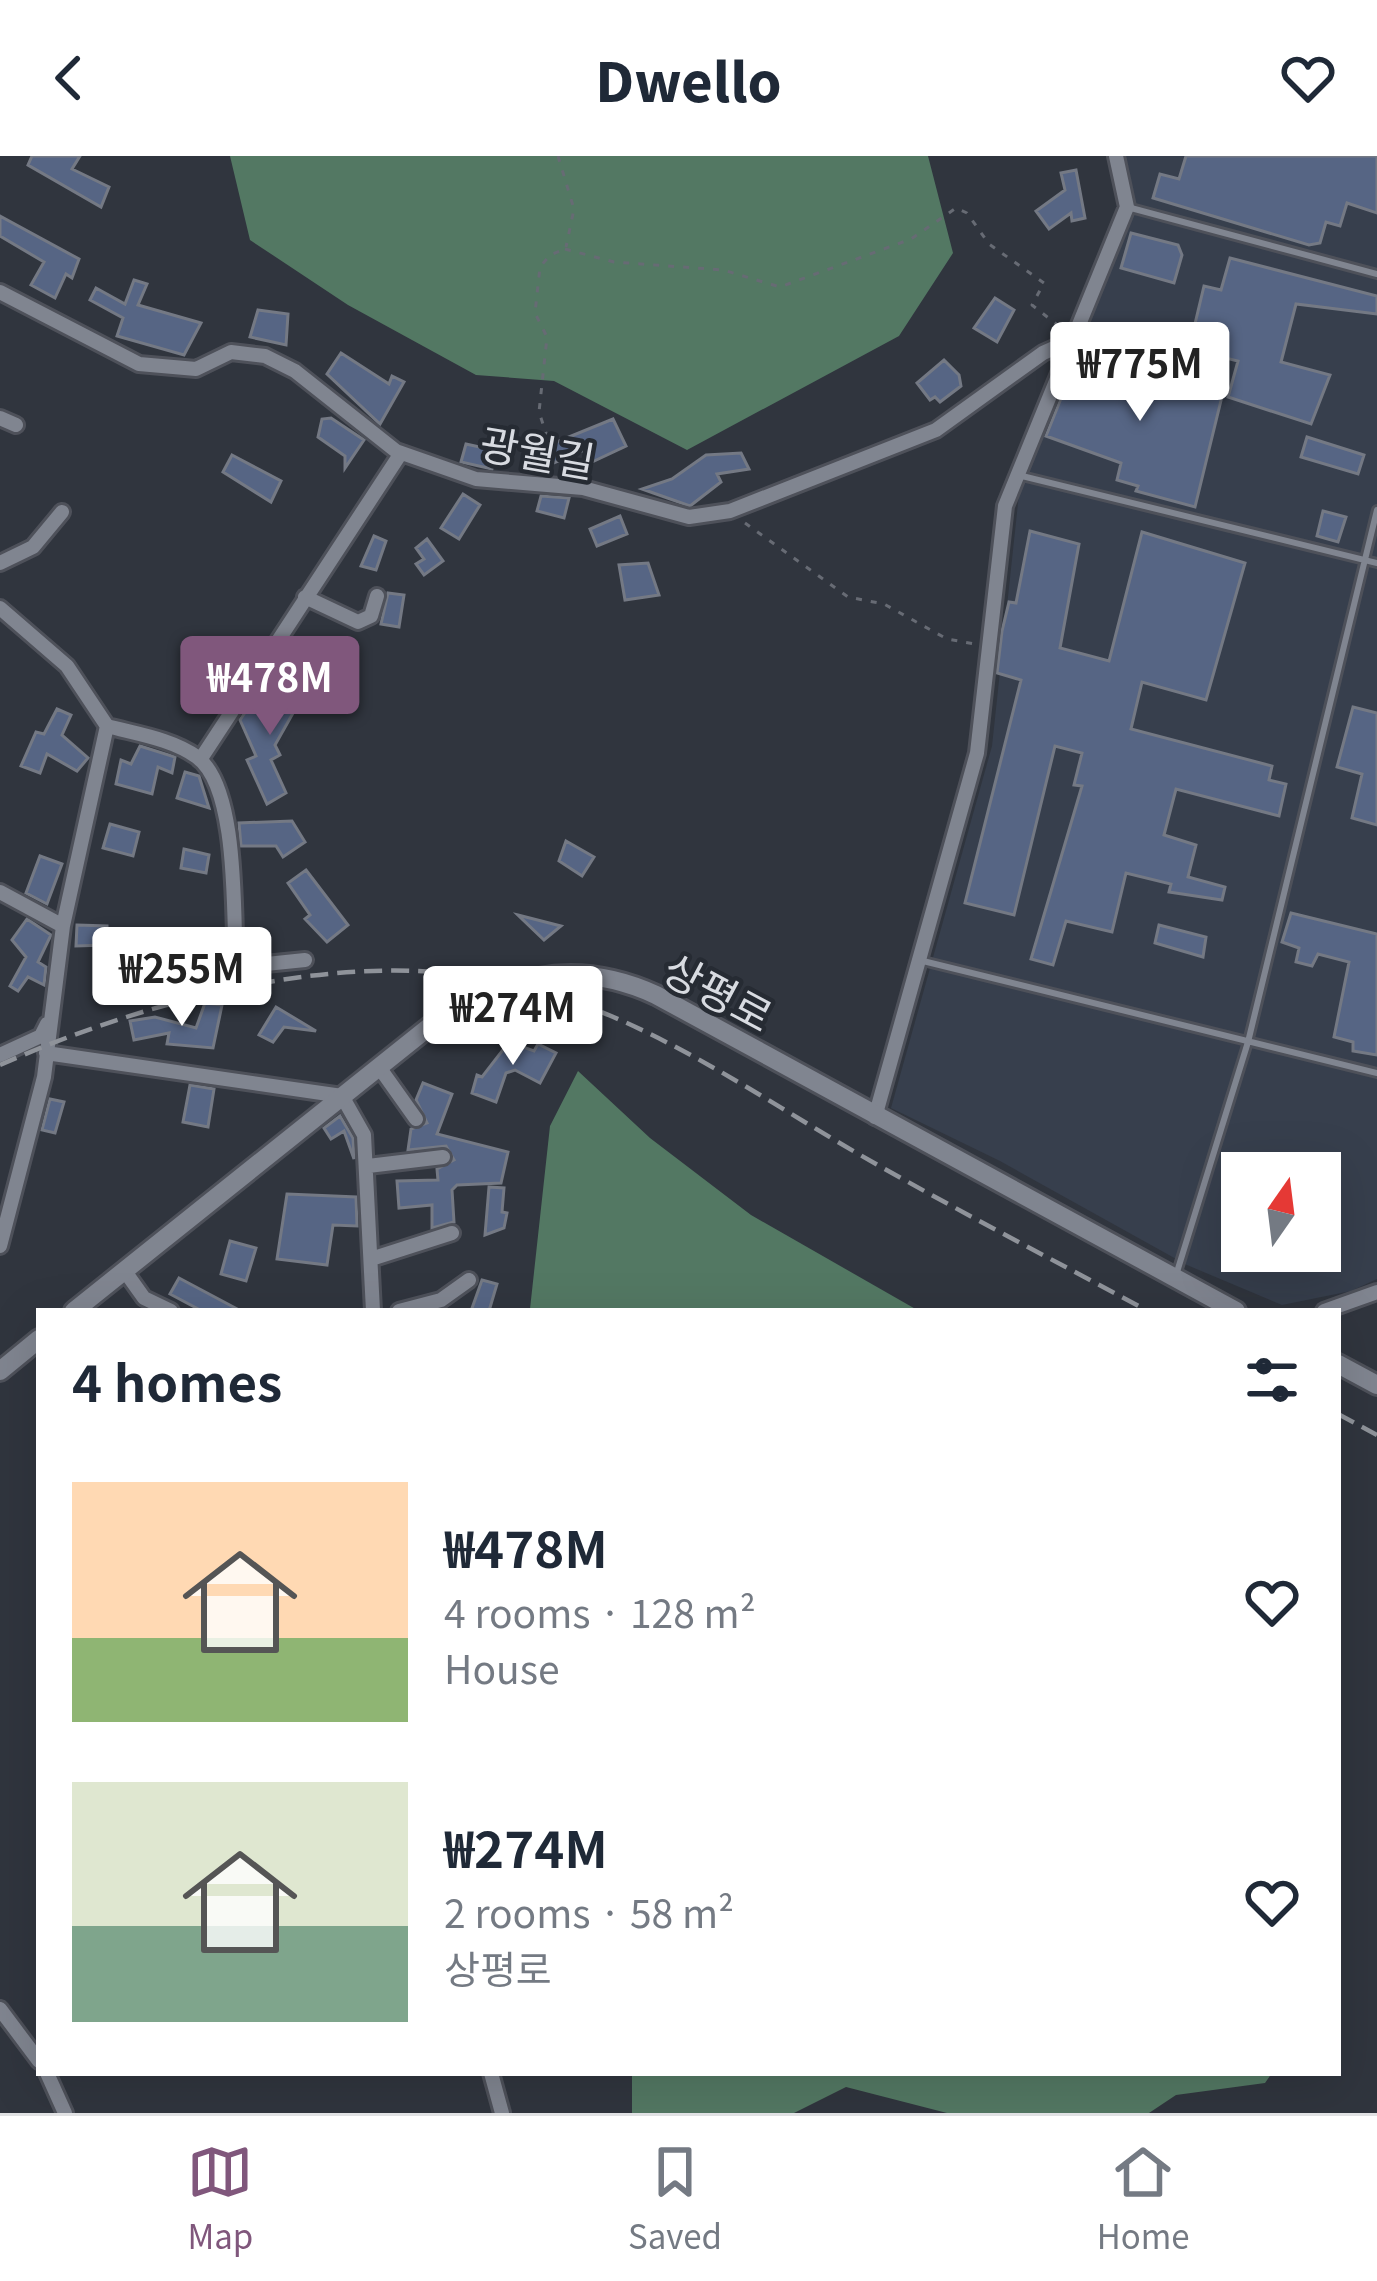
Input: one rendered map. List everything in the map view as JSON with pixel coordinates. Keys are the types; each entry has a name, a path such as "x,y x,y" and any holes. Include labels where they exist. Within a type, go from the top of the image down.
{"main road":[{"name":"상평로","path":"78,1308 342,1096 482,992 581,973 623,980 656,995 1230,1308"},
{"path":"0,1371 36,1342"},
{"path":"1341,1366 1377,1385"}],"street":[{"path":"875,1117 923,961 976,753 1005,506 1127,207 1116,156"},
{"name":"광월길","path":"1,295 139,364 196,369 231,352 265,356 296,371 401,453 476,479 583,488 689,517 730,511 936,430 1043,353 1074,339"},
{"path":"0,418 16,425"},
{"path":"200,760 401,453"},
{"path":"0,563 33,547 62,512"},
{"path":"305,597 358,622 371,616 377,596"},
{"path":"0,608 67,665 107,726 171,744 200,760 214,776 224,807 236,967 305,960"},
{"path":"0,1246 46,1054 63,926 107,726"},
{"path":"0,892 63,926"},
{"path":"0,1054 40,1036 52,1014"},
{"path":"46,1054 342,1096 364,1135 373,1308"},
{"path":"380,1067 416,1119"},
{"path":"368,1166 443,1157"},
{"path":"371,1259 452,1233"},
{"path":"124,1270 150,1306"},
{"path":"410,1308 441,1300 469,1280"},
{"path":"1332,1308 1377,1292"},
{"path":"0,2009 36,2057"},
{"path":"48,2076 65,2113"},
{"path":"492,2076 502,2113"}],"lane":[{"path":"1127,207 1377,274"},
{"path":"1018,475 1377,563"},
{"path":"1174,1281 1248,1042 1377,510"},
{"path":"923,961 1377,1073"},
{"path":"25,2041 36,2034"}],"path":[{"path":"558,156 574,209 565,249"},
{"path":"519,484 526,448 547,436 539,412 547,337 536,313 536,284 550,255 565,249 614,262 723,270 780,286 911,239 956,208 967,213 989,244 1044,283 1032,305 1074,339"},
{"path":"730,511 762,540 788,550 815,578 848,597 884,604 947,639 992,646"}],"shaded area":[{"path":"1122,156 1377,156 1377,1279 1351,1291 1282,1305 1187,1265 1000,1161 891,1108 992,746 1019,494 1130,218"}],"green space":[{"path":"230,156 928,156 953,253 899,336 687,450 554,381 476,375 348,305 250,240"},
{"path":"578,1071 650,1138 751,1215 914,1308 530,1308 550,1126"},
{"path":"632,2076 1270,2076 1265,2083 1176,2095 1149,2113 947,2113 846,2087 794,2113 632,2113"}],"building":[{"path":"32,156 80,156 72,169 109,187 101,207 28,165"},
{"path":"1186,156 1377,156 1377,213 1347,203 1340,226 1326,222 1320,243 1309,245 1153,198 1160,174 1179,179"},
{"path":"1076,170 1085,218 1072,221 1071,213 1049,229 1036,211 1065,190 1061,173"},
{"path":"0,216 79,259 72,278 66,274 55,298 31,285 44,262 0,236"},
{"path":"1131,233 1178,245 1182,255 1174,283 1121,268"},
{"path":"1230,258 1377,296 1377,314 1296,304 1281,362 1330,375 1311,424 1228,397 1238,361 1189,349 1204,286 1221,290"},
{"path":"134,280 147,284 138,305 201,323 184,355 117,336 123,318 90,300 96,288 125,304"},
{"path":"995,298 1014,310 997,342 974,328"},
{"path":"258,310 288,314 286,345 250,337"},
{"path":"1082,346 1134,360 1131,374 1162,381 1164,374 1224,388 1195,507 1136,491 1138,486 1117,480 1121,463 1046,436"},
{"path":"341,353 389,384 392,376 404,382 380,424 327,374"},
{"path":"944,360 959,375 961,386 940,402 935,397 930,400 917,383"},
{"path":"331,418 364,440 345,468 345,456 318,437 322,419"},
{"path":"613,419 626,446 592,462 587,449 551,464 544,447"},
{"path":"1307,437 1364,455 1358,474 1301,457"},
{"path":"466,444 498,451 492,469 461,462"},
{"path":"741,453 749,469 717,474 721,482 690,506 642,489 672,479 706,455"},
{"path":"232,455 281,481 271,502 223,472"},
{"path":"463,494 480,505 459,539 441,528"},
{"path":"541,496 569,498 564,518 537,511"},
{"path":"1323,511 1346,517 1338,542 1317,536"},
{"path":"620,516 627,534 597,546 590,529"},
{"path":"1030,531 1079,544 1060,648 1109,661 1142,532 1245,563 1206,700 1142,682 1131,729 1272,766 1269,780 1286,784 1279,816 1176,789 1164,835 1196,845 1188,877 1225,887 1222,900 1169,892 1171,884 1126,873 1112,932 1066,921 1053,965 1031,959 1082,786 1074,785 1082,753 1055,746 1014,915 965,903 1021,680 997,673 1002,631 1009,602 1016,603"},
{"path":"374,536 386,541 376,570 361,566"},
{"path":"427,539 443,561 424,575 416,564 424,559 416,548"},
{"path":"648,563 659,595 625,600 619,565"},
{"path":"388,593 404,595 399,627 381,624"},
{"path":"290,682 310,696 302,708 297,706 275,745 280,755 271,760 286,793 267,804 247,760 256,756 240,720 253,701 273,712"},
{"path":"1353,707 1377,713 1377,825 1352,818 1362,774 1337,767"},
{"path":"57,709 71,715 62,735 88,758 77,771 47,754 40,773 21,766 36,732 44,734"},
{"path":"140,746 175,757 172,773 158,767 152,794 116,784 121,760 131,764"},
{"path":"185,772 199,776 209,808 177,798"},
{"path":"292,821 305,842 283,857 276,846 241,846 239,823"},
{"path":"110,824 139,832 133,856 103,848"},
{"path":"566,841 594,857 582,876 559,861"},
{"path":"184,849 209,855 206,873 181,868"},
{"path":"40,856 62,864 47,904 26,893"},
{"path":"306,870 348,925 327,942 305,919 310,915 288,883"},
{"path":"1291,913 1377,934 1377,1055 1353,1051 1353,1042 1334,1037 1349,962 1318,954 1312,966 1296,962 1299,948 1282,942"},
{"path":"518,915 561,926 544,940"},
{"path":"27,919 51,935 38,962 46,967 44,985 28,977 18,991 10,986 26,957 12,940"},
{"path":"77,925 107,926 107,945 76,946"},
{"path":"1159,925 1206,937 1203,957 1155,943"},
{"path":"205,1003 222,1005 213,1048 167,1044 169,1033 134,1040 130,1021 155,1017 196,1028"},
{"path":"276,1007 316,1031 284,1027 273,1042 259,1035"},
{"path":"509,1042 534,1051 538,1044 556,1053 540,1083 515,1070 506,1073 496,1102 472,1093 477,1075 482,1077"},
{"path":"423,1083 452,1094 437,1134 508,1152 501,1183 457,1185 452,1190 454,1222 432,1228 432,1205 399,1208 397,1181 438,1180 437,1169 454,1160 446,1146 408,1150 411,1129 427,1123 416,1100"},
{"path":"190,1085 214,1089 208,1127 183,1122"},
{"path":"50,1099 64,1102 55,1133 42,1130"},
{"path":"340,1116 353,1138 354,1159 344,1131 331,1139 324,1128"},
{"path":"489,1187 504,1188 502,1212 507,1213 504,1228 485,1235"},
{"path":"287,1194 356,1197 357,1226 333,1225 327,1265 277,1259"},
{"path":"230,1241 256,1248 246,1281 221,1274"},
{"path":"179,1278 235,1308 196,1308 170,1294"},
{"path":"482,1280 497,1284 490,1308 472,1308"}],"railway":[{"path":"0,1065 114,1021 238,988 364,971 485,978 539,990 640,1029 1142,1308"},
{"path":"1341,1416 1377,1435"}]}
